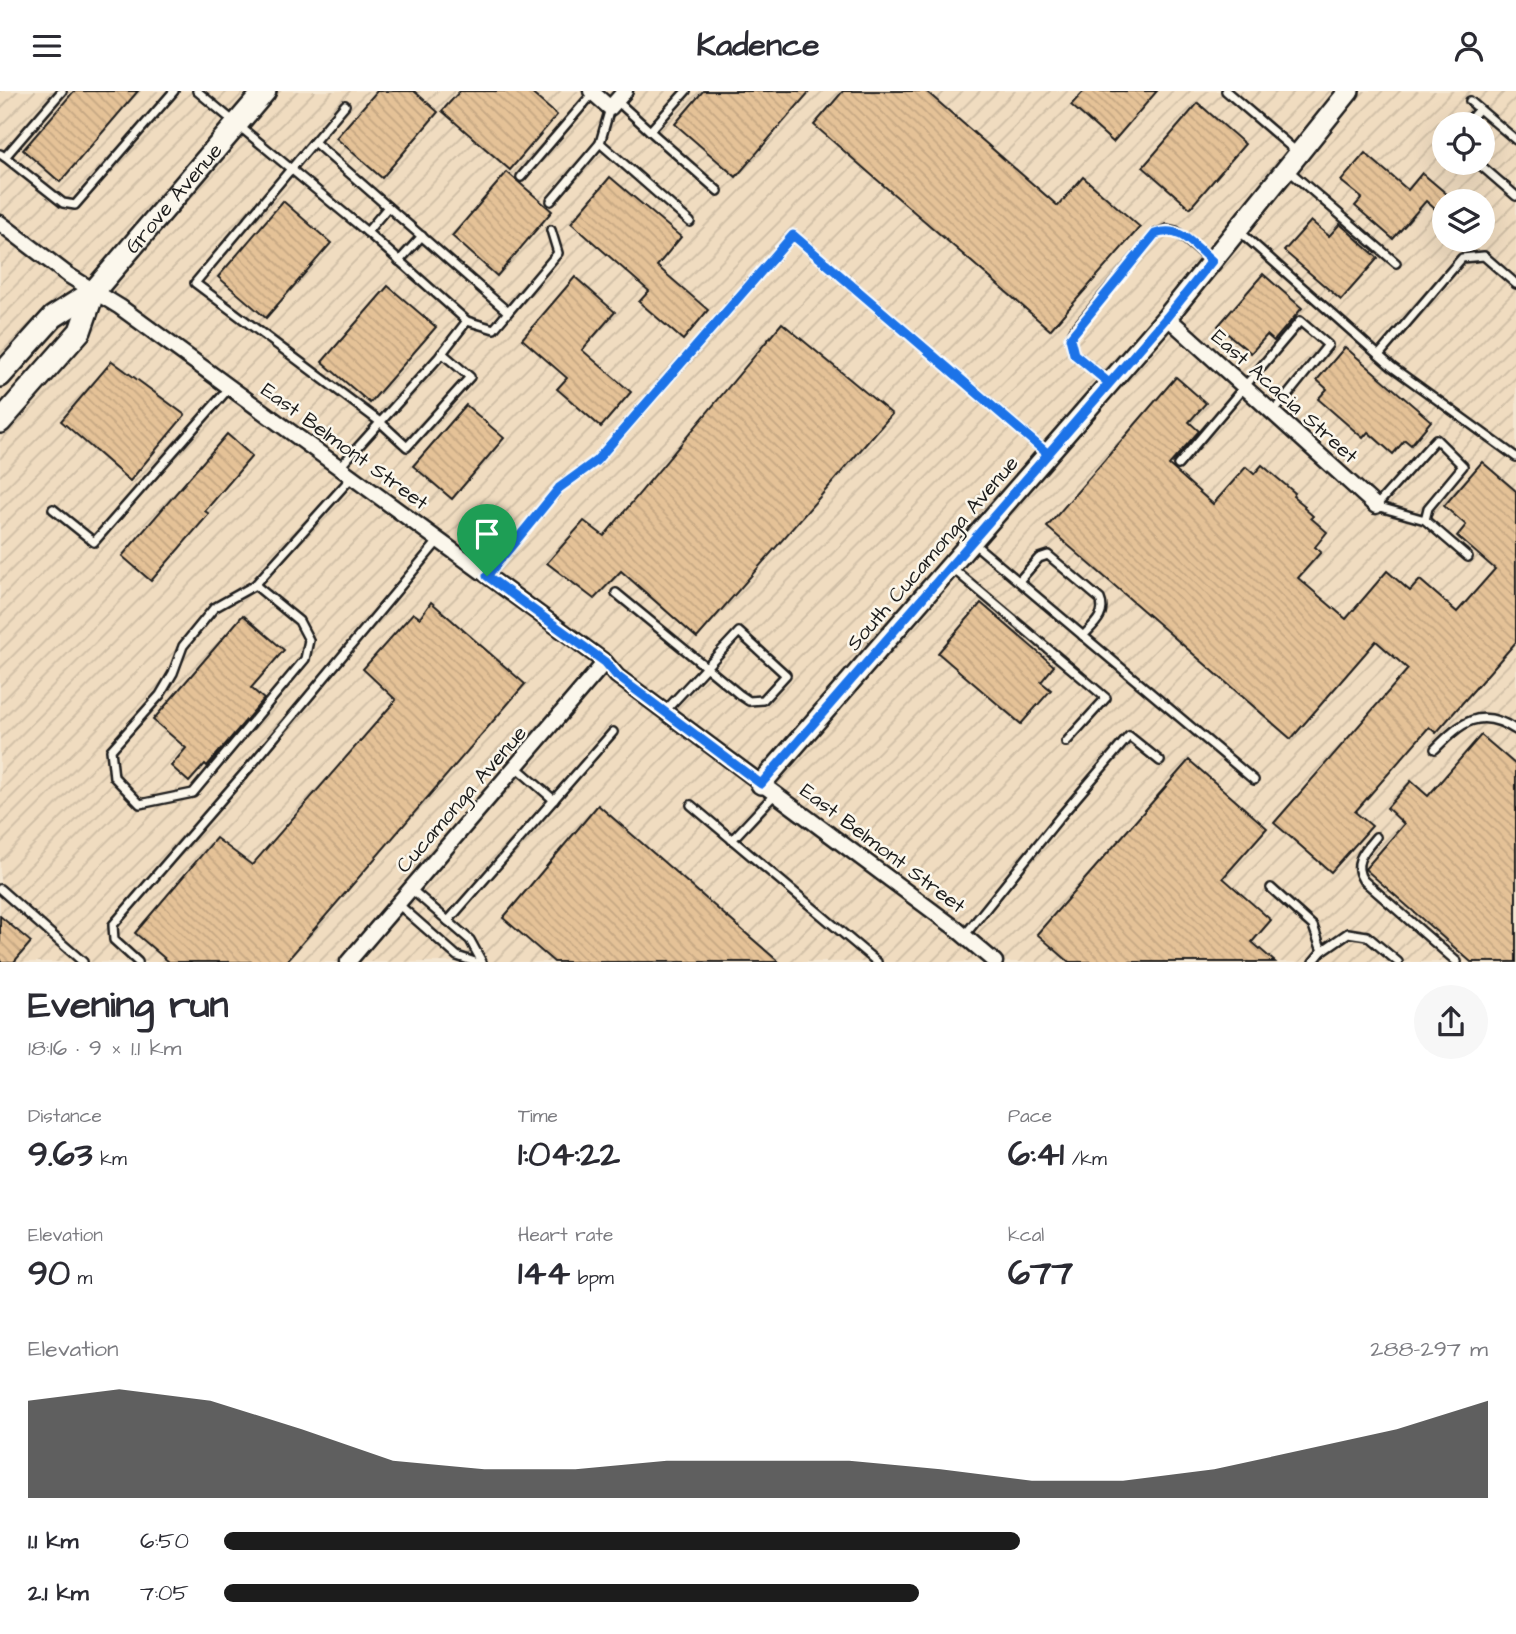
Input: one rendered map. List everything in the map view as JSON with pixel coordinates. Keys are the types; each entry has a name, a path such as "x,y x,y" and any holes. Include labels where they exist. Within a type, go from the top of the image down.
{"main road":[{"name":"Grove Avenue","path":"0,376 53,317 94,291 259,97"},
{"name":"Grove Avenue","path":"0,422 80,331 94,291"}],"street":[{"name":"South Cucamonga Avenue","path":"768,789 950,566 1167,317 1349,91"},
{"path":"592,92 617,100"},
{"name":"East Belmont Street","path":"0,223 68,275 120,307 605,662 617,676 995,962"},
{"name":"East Acacia Street","path":"1167,317 1376,506"},
{"name":"Cucamonga Avenue","path":"348,962 605,662"}],"lane":[{"path":"62,91 3,156 63,203 75,205 174,91"},
{"path":"197,91 367,232 467,321 494,329 558,253 551,230"},
{"path":"650,131 686,91"},
{"path":"1226,91 1396,263"},
{"path":"521,177 592,92"},
{"path":"551,201 600,143 617,100 718,191"},
{"path":"1470,101 1516,140"},
{"path":"345,105 195,283 380,422 407,447 470,377 442,353"},
{"path":"314,142 508,312"},
{"path":"600,143 690,222"},
{"path":"1492,175 1516,196"},
{"path":"367,232 388,207"},
{"path":"1109,383 1074,354 1070,338 1155,234 1167,229 1176,231 1212,261"},
{"path":"1237,229 1378,355 1516,457"},
{"path":"487,576 559,488 596,461 793,235 1048,454"},
{"path":"399,261 422,236"},
{"path":"1378,355 1462,258 1485,256 1516,284"},
{"path":"339,468 442,353 467,321"},
{"path":"1178,465 1300,321 1328,345 1273,413"},
{"path":"53,509 94,542 230,387"},
{"path":"1425,520 1429,508 1464,466 1436,439 1376,506 1425,520 1468,557"},
{"path":"256,585 299,621 309,640 305,659 193,793 140,804 114,777 111,750 160,695 173,674 183,646 214,608 256,585 352,477"},
{"path":"138,962 114,940 113,925 254,762 439,540"},
{"path":"972,542 1254,780"},
{"path":"1018,581 1039,558 1048,555 1100,599 1102,614 1083,636"},
{"path":"950,566 1106,698 1066,742"},
{"path":"616,593 705,668 749,701 763,700 786,675 739,632 705,668 665,712"},
{"path":"1435,749 1457,727 1481,717 1493,718 1516,730"},
{"path":"448,921 613,732"},
{"path":"964,936 1059,817 1129,736 1160,761"},
{"path":"516,767 554,800"},
{"path":"732,840 768,789"},
{"path":"691,806 877,962"},
{"path":"1376,837 1358,863 1363,880 1457,962"},
{"path":"1271,888 1313,926 1322,951"},
{"path":"0,889 83,962"},
{"path":"411,889 470,940 482,962"},
{"path":"398,904 457,956 475,962"},
{"path":"1313,962 1322,951 1348,933 1367,936 1398,962"}],"shaded area":[{"path":"0,91 1516,91 1516,962 0,962"}],"building":[{"path":"74,91 138,91 60,182 23,150"},
{"path":"377,91 414,91 438,112 382,178 336,138"},
{"path":"460,91 529,91 557,115 510,170 442,111"},
{"path":"703,91 810,91 736,177 675,124"},
{"path":"843,91 926,91 1058,206 1083,177 1140,227 1050,330 814,125"},
{"path":"1084,91 1157,91 1113,142 1071,105"},
{"path":"1198,103 1245,144 1190,208 1143,167"},
{"path":"1365,153 1408,190 1422,173 1441,189 1432,189 1432,206 1426,201 1393,239 1355,206 1362,198 1341,181"},
{"path":"507,172 552,211 497,276 452,236"},
{"path":"610,177 681,237 657,266 708,310 683,340 639,302 649,291 571,223"},
{"path":"283,201 331,243 266,318 218,277"},
{"path":"1311,221 1329,236 1340,224 1378,258 1341,300 1284,251"},
{"path":"1263,274 1302,308 1274,341 1267,335 1251,353 1218,326"},
{"path":"575,277 615,312 582,350 631,392 601,427 557,389 567,378 522,339"},
{"path":"388,286 436,327 370,403 322,362"},
{"path":"782,323 892,414 697,638 621,571 594,599 547,563 584,521 604,536"},
{"path":"1345,347 1431,421 1411,445 1405,440 1393,454 1368,432 1363,438 1318,399 1327,389 1317,380"},
{"path":"112,361 185,415 130,481 61,421"},
{"path":"1176,377 1206,403 1189,422 1199,431 1169,465 1213,504 1246,467 1254,474 1262,465 1295,493 1293,496 1305,506 1313,516 1311,518 1327,532 1315,547 1321,552 1298,578 1346,619 1387,571 1410,591 1420,580 1457,612 1495,569 1457,536 1466,525 1444,506 1482,462 1516,491 1516,642 1436,733 1429,727 1355,812 1372,826 1331,872 1274,823 1408,669 1376,641 1291,739 1047,527"},
{"path":"466,405 504,438 452,499 413,466"},
{"path":"227,434 252,456 205,511 209,514 151,581 122,556"},
{"path":"431,602 525,684 286,962 169,962 135,933 216,838 252,865 396,700 363,669 413,613 420,618"},
{"path":"981,603 1054,666 1041,682 1051,690 1021,724 938,653"},
{"path":"243,615 284,650 251,688 264,699 207,766 205,764 189,782 171,766 186,748 153,720"},
{"path":"1481,735 1516,765 1516,962 1471,962 1365,869 1404,824 1387,808 1411,781 1428,796"},
{"path":"1189,760 1267,828 1223,878 1271,920 1252,942 1275,962 1069,962 1037,934"},
{"path":"598,805 779,962 554,962 503,918"},
{"path":"0,916 31,942 14,962 0,962"}],"route":[{"path":"487,576 559,488 596,461 793,235 1048,454 1109,383 1074,354 1070,338 1155,234 1167,229 1176,231 1212,261 1167,317 761,784 617,676 605,662 487,576"}]}
